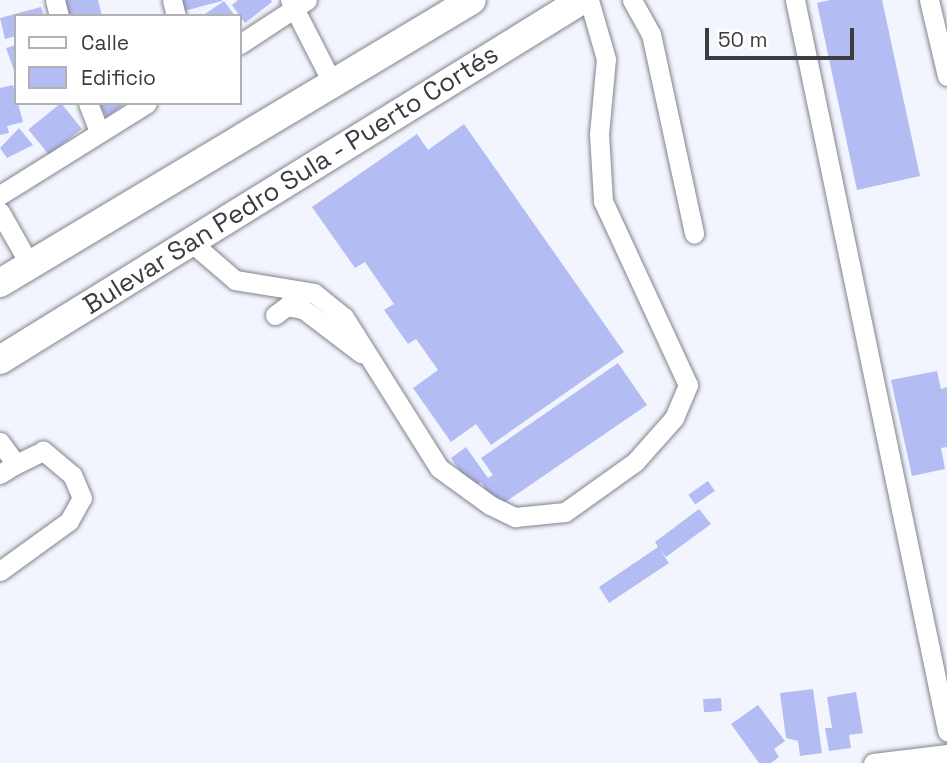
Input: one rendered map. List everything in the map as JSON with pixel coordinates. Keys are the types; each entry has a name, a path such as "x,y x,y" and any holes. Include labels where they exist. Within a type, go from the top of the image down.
{"highway":[{"path":"0,283 334,86 472,0"},
{"name":"Bulevar San Pedro Sula - Puerto Cortés","path":"0,360 582,0"}],"street":[{"path":"191,242 235,280 314,293 345,317 439,468 490,505 515,517 565,512 635,462 674,418 688,385 603,201 599,134 606,59 589,0"},
{"path":"632,0 651,34 694,233"},
{"path":"795,0 947,731"},
{"path":"929,0 947,76"},
{"path":"242,43 297,3 334,86"},
{"path":"89,105 99,132"},
{"path":"0,194 144,105"},
{"path":"0,212 30,265"},
{"path":"275,315 287,306 310,313 378,367"},
{"path":"0,442 8,469 43,451 72,475 82,498 69,521 0,571"},
{"path":"873,763 947,754"}],"building":[{"path":"61,0 98,0 102,14 64,14"},
{"path":"181,0 222,0 222,1 184,11"},
{"path":"238,0 272,2 245,23 242,14 238,14 232,5"},
{"path":"830,0 882,0 920,176 857,190 817,3"},
{"path":"224,1 234,14 205,14"},
{"path":"41,7 43,14 15,14"},
{"path":"14,14 14,37 5,39 0,18"},
{"path":"14,46 14,70 6,48"},
{"path":"13,85 14,105 18,105 23,122 7,126 9,133 0,135 0,88"},
{"path":"59,105 63,105 82,129 49,155 28,129"},
{"path":"98,105 123,105 107,117"},
{"path":"464,124 624,352 491,445 476,424 451,442 413,388 438,370 416,339 408,344 384,310 394,304 365,262 355,268 312,207 417,134 428,150"},
{"path":"19,128 33,145 7,158 0,148"},
{"path":"618,363 647,405 498,507 481,482 472,488 451,458 466,447 488,478 493,475 481,458"},
{"path":"937,371 941,389 947,387 947,447 941,448 945,469 912,476 891,380"},
{"path":"708,481 715,491 695,505 688,495"},
{"path":"699,509 711,524 666,557 660,550 669,563 609,603 599,587 658,547 655,542"},
{"path":"813,689 822,753 800,756 798,741 786,738 780,693"},
{"path":"856,692 863,733 849,735 851,748 829,751 825,728 832,728 827,697"},
{"path":"721,698 722,711 704,712 703,699"},
{"path":"758,705 785,741 774,749 779,757 771,763 759,763 731,724"}]}
